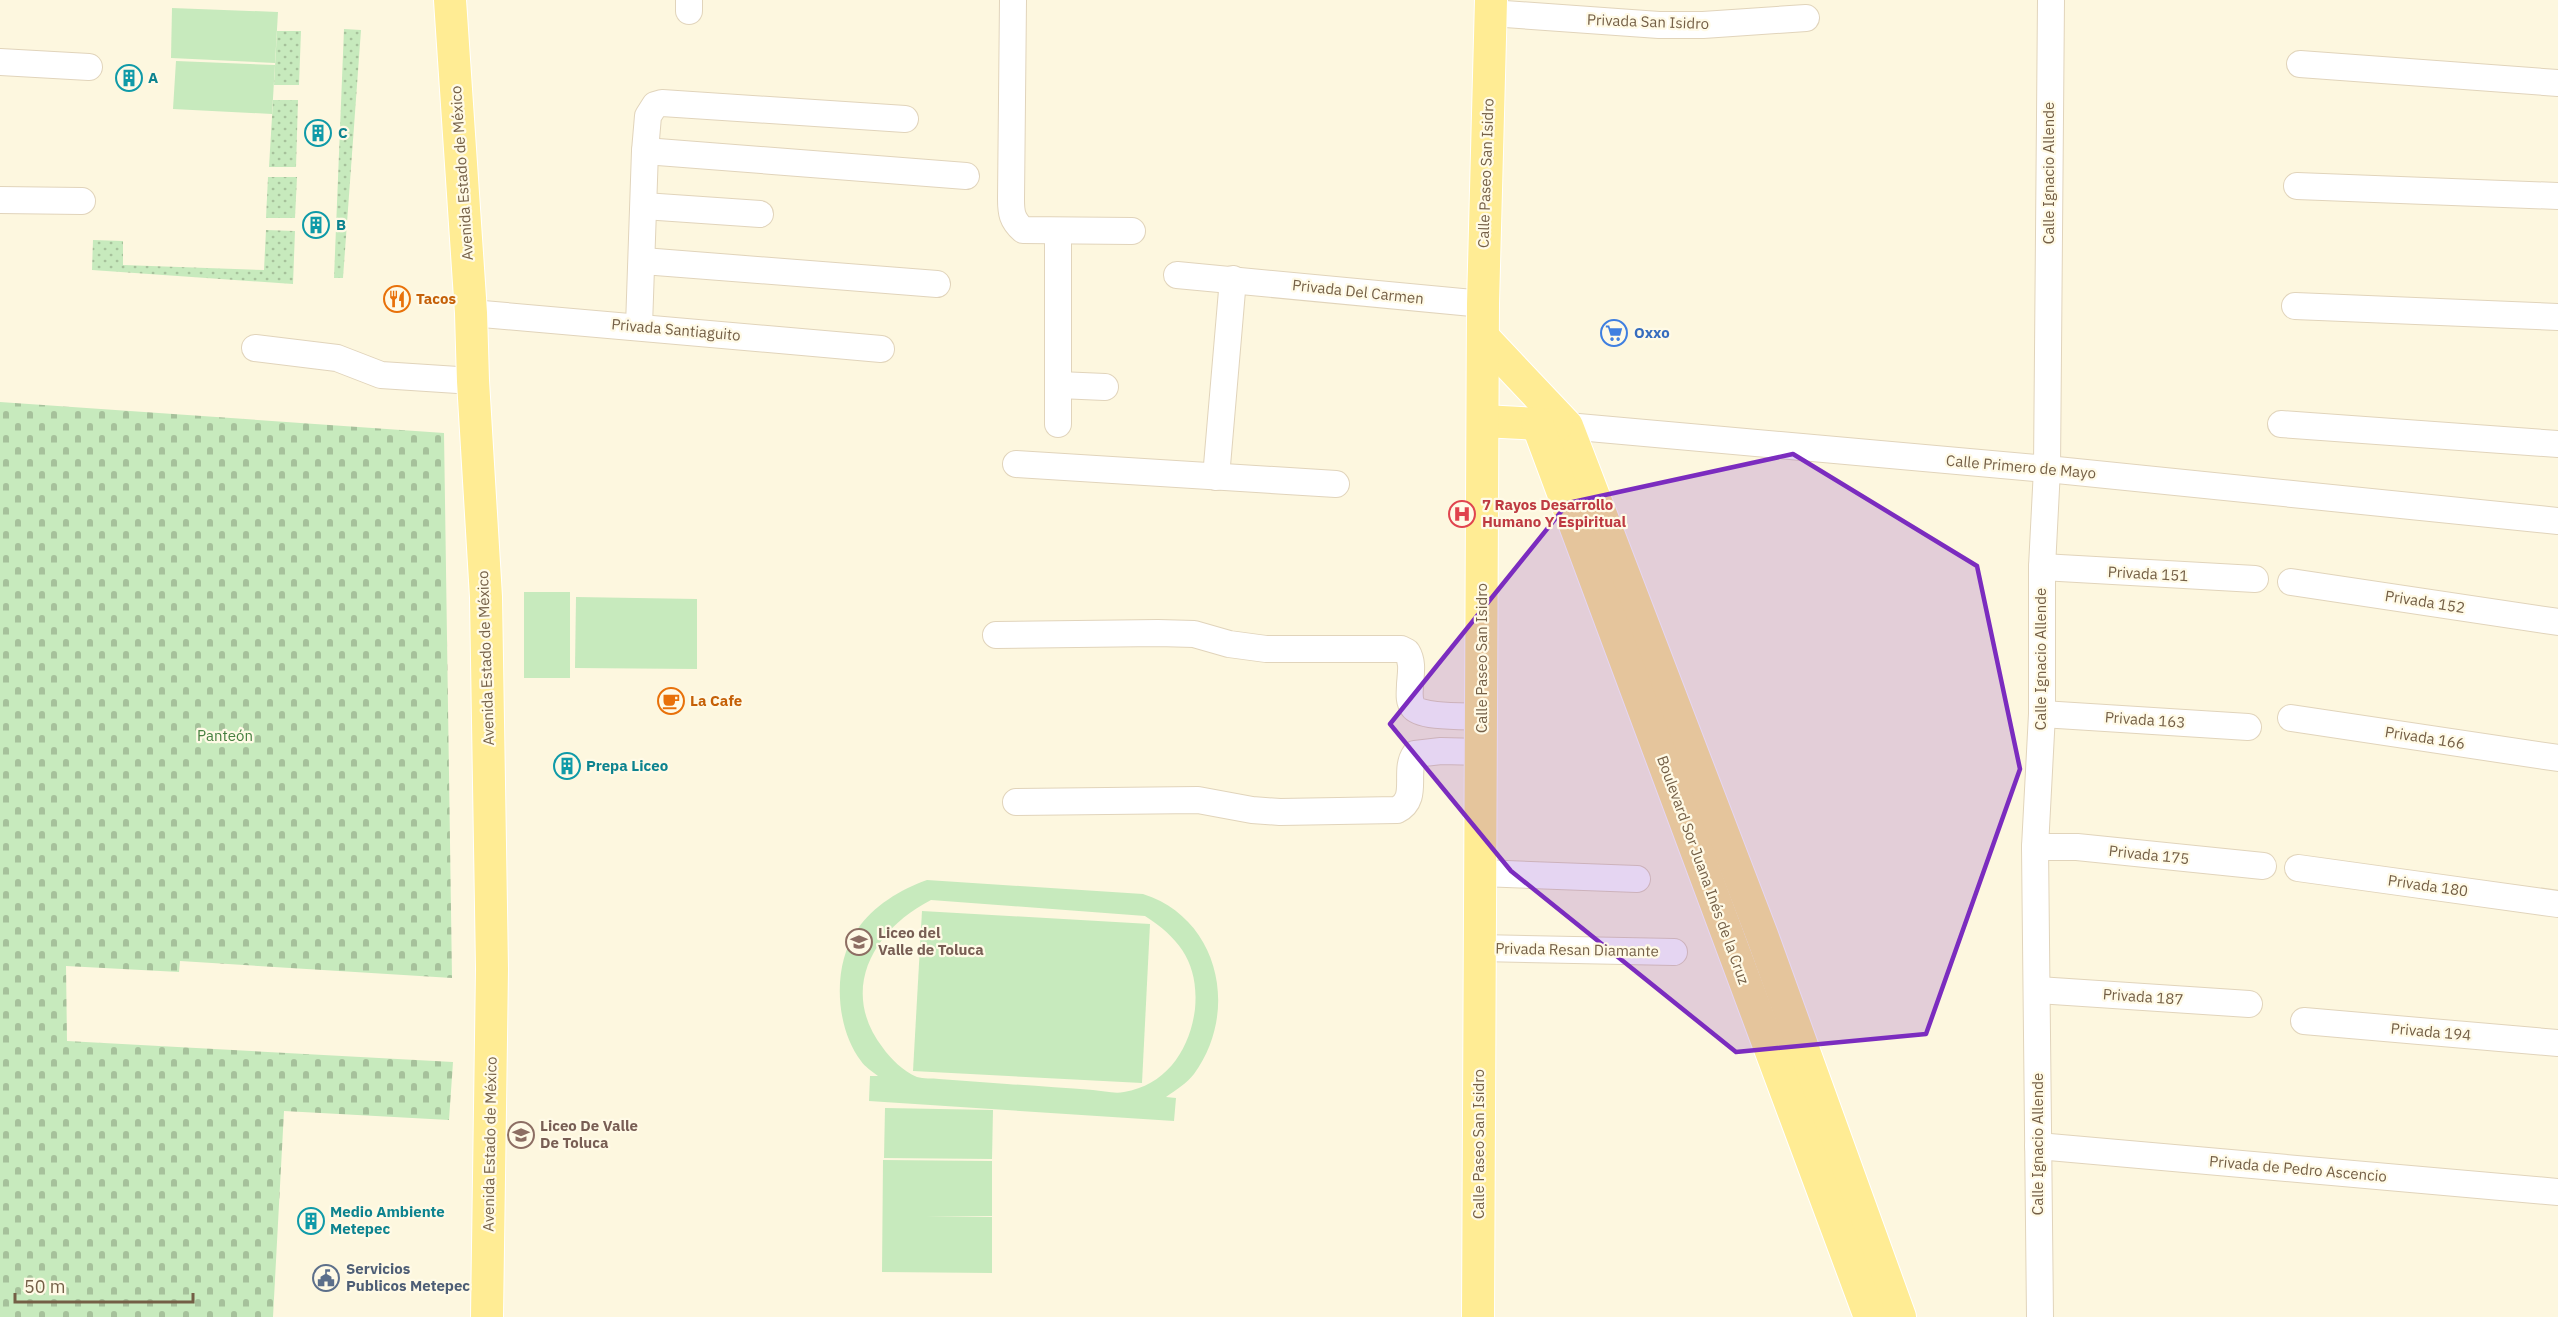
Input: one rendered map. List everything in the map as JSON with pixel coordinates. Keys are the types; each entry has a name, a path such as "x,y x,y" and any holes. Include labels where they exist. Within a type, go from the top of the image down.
{"main road":[{"name":"Avenida Estado de México","path":"450,0 471,313 486,597 492,880 491,1131 487,1317"},
{"name":"Calle Paseo San Isidro","path":"1478,1317 1483,304 1491,7"},
{"path":"1483,337 1552,424"},
{"name":"Calle Primero de Mayo","path":"1483,421 1552,424"},
{"name":"Boulevard Sor Juana Inés de la Cruz","path":"1552,424 1870,1317"},
{"name":"Boulevard Sor Juana Inés de la Cruz","path":"1552,424 1762,935 1900,1317"}],"street":[{"path":"1013,0 1011,213 1015,222 1023,230 1132,231"},
{"name":"Calle Ignacio Allende","path":"2040,1317 2035,847 2042,714 2042,567 2047,469 2051,0"},
{"name":"Privada San Isidro","path":"1491,7 1659,25 1721,25 1806,18"},
{"path":"0,62 89,67"},
{"path":"2300,64 2558,83"},
{"path":"639,326 645,151 648,116 655,105 662,103 905,119"},
{"path":"645,151 966,176"},
{"path":"2296,186 2558,196"},
{"path":"0,200 82,201"},
{"path":"644,206 760,214"},
{"path":"1058,231 1059,424"},
{"path":"642,261 938,284"},
{"name":"Privada Del Carmen","path":"1177,275 1483,304"},
{"path":"1216,477 1233,279"},
{"path":"2295,306 2558,317"},
{"name":"Privada Santiaguito","path":"471,313 881,349"},
{"path":"255,348 337,358 381,375 473,381"},
{"path":"1059,385 1105,387"},
{"name":"Calle Primero de Mayo","path":"1552,424 2047,469 2558,521"},
{"path":"2281,424 2558,444"},
{"path":"1016,464 1335,484"},
{"name":"Privada 151","path":"2042,567 2255,579"},
{"name":"Privada 152","path":"2291,582 2558,622"},
{"path":"996,635 1194,634 1229,644 1266,649 1401,649 1407,652 1412,663 1410,699 1414,710 1419,713 1482,717"},
{"name":"Privada 163","path":"2042,714 2248,726"},
{"name":"Privada 166","path":"2291,718 2558,758"},
{"path":"1016,802 1198,800 1252,810 1280,812 1397,810 1406,804 1410,797 1410,765 1415,754 1441,751 1482,752"},
{"name":"Privada 175","path":"2035,847 2077,847 2263,866"},
{"name":"Privada 180","path":"2298,868 2558,904"},
{"path":"1481,873 1637,879"},
{"name":"Privada Resan Diamante","path":"1480,948 1674,952"},
{"name":"Privada 187","path":"2038,990 2249,1004"},
{"name":"Privada 194","path":"2304,1021 2558,1043"},
{"name":"Privada de Pedro Ascencio","path":"2038,1146 2558,1192"}],"highlighted area":[{"path":"1793,454 1977,566 2020,769 1926,1034 1736,1052 1511,871 1390,724 1568,503"}],"green space":[{"path":"172,8 278,12 275,63 171,58"},
{"path":"344,29 361,30 343,278 334,278"},
{"path":"277,31 301,31 299,85 274,85"},
{"path":"176,61 275,65 272,114 173,109"},
{"path":"273,100 298,100 296,167 269,167"},
{"path":"268,177 297,177 295,218 266,218"},
{"path":"266,230 295,231 293,284 92,270 93,240 123,241 123,265 264,270"},
{"name":"Panteón","path":"0,402 444,433 452,978 180,961 179,972 66,966 67,1041 453,1062 449,1120 284,1111 273,1317 0,1317"},
{"path":"524,592 570,592 570,678 524,678"},
{"path":"576,597 697,599 697,669 575,668"},
{"path":"927,880 1143,894 1169,906 1190,923 1205,945 1214,969 1218,996 1216,1023 1208,1049 1194,1074 1166,1097 1176,1098 1174,1121 869,1101 870,1076 878,1076 861,1061 846,1031 840,996 843,960 857,930 871,913 888,899","holes":["931,900 1145,916 1169,934 1185,955 1194,979 1195,1009 1188,1038 1174,1063 1153,1082 1139,1088 1113,1093 919,1078 907,1072 893,1060 870,1026 864,1004 863,983 869,963 879,944 893,927 911,912"]},
{"path":"922,911 1150,924 1142,1083 913,1071"},
{"path":"885,1108 993,1110 992,1159 884,1158"},
{"path":"883,1160 992,1161 992,1216 926,1216 992,1217 992,1273 882,1272"}],"place":[{"name":"A","path":"129,78"},
{"name":"C","path":"318,133"},
{"name":"B","path":"316,225"},
{"name":"Tacos","path":"397,299"},
{"name":"Oxxo","path":"1614,333"},
{"name":"7 Rayos Desarrollo Humano Y Espiritual","path":"1462,514"},
{"name":"La Cafe","path":"671,701"},
{"name":"Prepa Liceo","path":"567,766"},
{"name":"Liceo del Valle de Toluca","path":"859,942"},
{"name":"Liceo De Valle De Toluca","path":"521,1135"},
{"name":"Medio Ambiente Metepec","path":"311,1221"},
{"name":"Servicios Publicos Metepec","path":"326,1278"}]}
